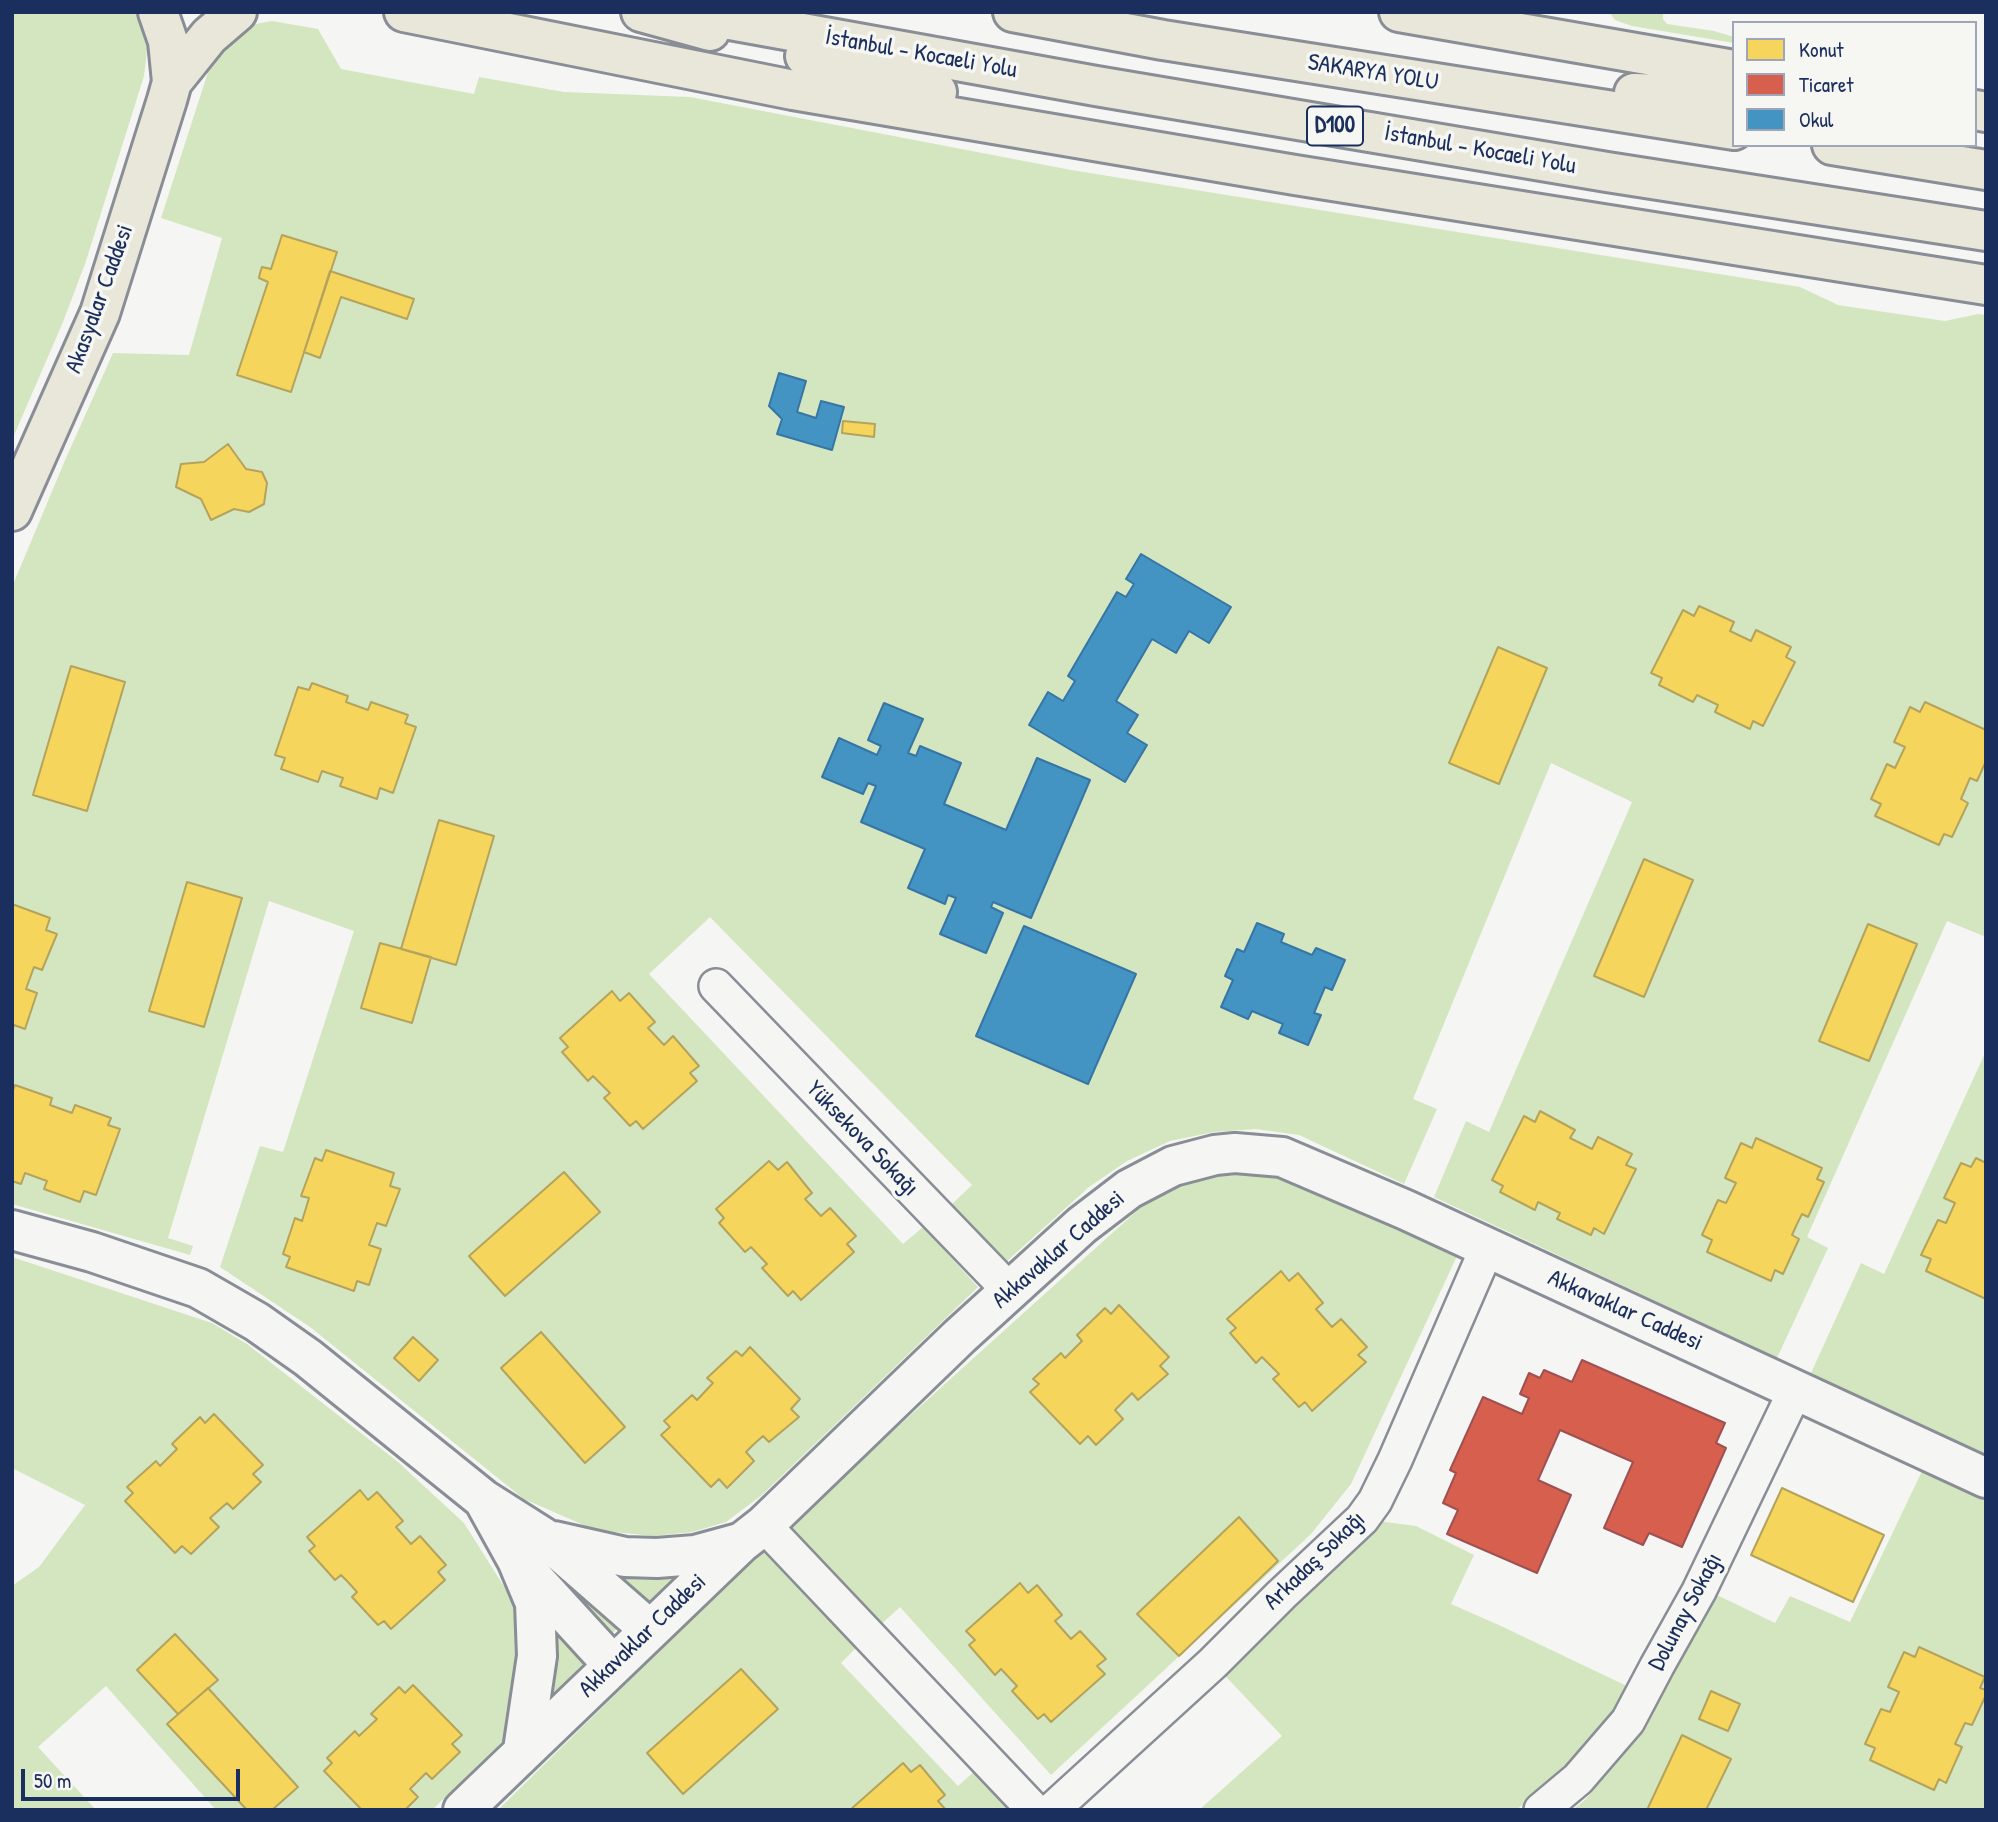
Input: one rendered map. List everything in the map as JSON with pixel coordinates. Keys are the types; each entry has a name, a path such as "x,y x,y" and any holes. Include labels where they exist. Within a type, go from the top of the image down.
{"main road":[{"path":"158,12 168,41 172,82"},
{"path":"172,82 209,36 237,12"},
{"path":"404,12 793,90 1986,285"},
{"path":"641,12 1161,152"},
{"name":"İstanbul - Kocaeli Yolu","path":"686,12 1096,86 1986,231"},
{"name":"SAKARYA YOLU","path":"1013,12 1163,40 1732,130"},
{"path":"1399,12 1732,70"},
{"name":"Akasyalar Caddesi","path":"12,511 100,313 172,82"},
{"path":"1440,83 1732,97"},
{"path":"1844,147 1986,170"}],"street":[{"name":"Yüksekova Sokağı","path":"716,986 1010,1291"},
{"name":"Akkavaklar Caddesi","path":"463,1810 649,1629 1082,1225 1129,1189 1172,1166 1235,1153 1282,1157 1406,1210 1986,1478"},
{"path":"12,1230 92,1252 198,1288 257,1322 308,1359 483,1499 532,1549 613,1665"},
{"name":"Arkadaş Sokağı","path":"1052,1810 1213,1663 1280,1595 1362,1519 1375,1501 1395,1460 1486,1248"},
{"name":"Dolunay Sokağı","path":"1541,1810 1578,1779 1628,1721 1699,1591 1796,1389"},
{"path":"532,1549 625,1557 695,1555 752,1534 983,1756 1034,1810"},
{"path":"532,1549 649,1629"},
{"path":"523,1750 537,1656 532,1549"}],"green space":[{"path":"12,12 146,12 148,42 144,76 85,264 12,440"},
{"path":"1609,12 1663,12 1663,19 1667,24 1714,31 1732,36 1732,43 1632,26 1615,20"},
{"path":"272,21 318,29 341,69 474,94 479,77 564,92 690,97 1071,170 1800,287 1838,305 1945,321 1978,314 1986,315 1986,937 1947,921 1807,1237 1828,1248 1777,1358 1434,1197 1466,1121 1489,1132 1632,802 1551,763 1413,1099 1437,1109 1404,1184 1299,1135 1256,1129 1214,1132 1170,1141 1127,1161 1089,1187 1007,1261 952,1204 972,1185 710,917 649,974 903,1244 923,1227 978,1287 762,1495 726,1522 692,1532 653,1536 595,1530 524,1499 310,1327 220,1267 260,1146 283,1152 354,931 269,901 168,1238 193,1246 190,1255 12,1204 12,587 113,353 189,355 222,238 161,218 210,66 240,27"},
{"path":"1986,1051 1986,1454 1811,1373 1861,1263 1884,1274"},
{"path":"1281,1176 1457,1256 1351,1484 1311,1534 1051,1775 900,1607 877,1628 783,1530 1160,1190 1202,1177"},
{"path":"12,1257 212,1323 247,1344 398,1462 464,1523 515,1604 522,1654 509,1735 432,1810 216,1810 106,1686 38,1747 96,1810 12,1810 12,1586 39,1567 85,1505 12,1468"},
{"path":"1923,1469 1986,1500 1986,1810 1572,1810 1585,1800 1641,1735 1717,1595 1775,1623 1790,1596 1850,1622"},
{"path":"1362,1519 1416,1526 1474,1555 1451,1604 1631,1688 1615,1717 1567,1769 1516,1810 1199,1810 1282,1736 1213,1663"},
{"path":"531,1542 625,1621 603,1642"},
{"path":"769,1543 861,1643 841,1663 958,1786 976,1770 1013,1810 498,1810"},
{"path":"595,1567 691,1567 646,1610"},
{"path":"547,1609 590,1659 548,1704"}],"building: Konut":[{"path":"282,235 337,252 291,392 237,375 268,282 259,278 260,273 262,267 271,269"},
{"path":"330,271 414,299 407,319 341,297 320,358 304,352"},
{"path":"843,421 875,424 874,437 842,433"},
{"path":"228,444 246,469 262,472 267,483 264,504 249,512 234,509 211,520 201,499 176,487 181,464 204,462"},
{"path":"1699,606 1734,622 1730,631 1751,641 1756,630 1791,647 1786,657 1795,662 1763,726 1753,721 1750,729 1715,712 1718,705 1697,695 1693,702 1659,685 1662,678 1651,673 1683,610 1694,616"},
{"path":"1498,647 1547,668 1499,784 1449,763"},
{"path":"71,666 125,682 87,811 33,795"},
{"path":"312,683 348,696 346,702 368,710 371,702 408,715 405,723 416,727 393,793 380,788 377,799 340,786 343,778 322,771 318,782 281,769 285,758 275,755 298,687 309,690"},
{"path":"1925,702 1986,730 1986,761 1977,781 1970,778 1961,799 1968,803 1952,837 1944,834 1939,845 1875,816 1881,804 1871,799 1887,764 1895,768 1905,747 1894,742 1910,707 1920,712"},
{"path":"439,820 494,836 456,965 401,949"},
{"path":"1644,859 1693,880 1644,997 1594,976"},
{"path":"187,882 242,898 204,1027 149,1011"},
{"path":"12,904 50,918 46,930 57,934 42,970 34,967 26,989 37,993 25,1029 14,1025 12,1030"},
{"path":"1868,924 1917,944 1869,1061 1819,1041"},
{"path":"380,943 431,957 412,1023 361,1008"},
{"path":"612,991 620,1001 629,993 655,1022 648,1028 664,1045 673,1036 699,1066 690,1073 697,1081 643,1129 636,1121 630,1126 604,1098 610,1093 593,1076 588,1081 562,1052 568,1047 560,1038"},
{"path":"15,1085 52,1098 50,1105 72,1113 75,1105 111,1118 108,1125 120,1129 96,1195 84,1191 80,1202 44,1189 47,1181 25,1173 21,1184 12,1181 12,1093"},
{"path":"1540,1111 1575,1130 1570,1138 1592,1149 1598,1137 1632,1154 1626,1165 1636,1169 1604,1234 1594,1228 1591,1235 1557,1219 1560,1213 1538,1202 1535,1210 1500,1192 1503,1186 1492,1180 1524,1116 1535,1122"},
{"path":"1756,1138 1822,1168 1817,1179 1824,1182 1808,1217 1802,1214 1792,1235 1799,1239 1783,1274 1775,1270 1771,1281 1707,1252 1712,1240 1702,1235 1718,1200 1726,1203 1736,1183 1725,1178 1741,1143 1752,1148"},
{"path":"326,1150 394,1173 390,1186 400,1189 386,1226 377,1223 369,1245 381,1249 369,1285 357,1281 354,1291 286,1267 290,1257 283,1254 295,1218 302,1221 309,1198 301,1196 315,1158 322,1161"},
{"path":"1976,1158 1986,1163 1986,1299 1926,1271 1931,1259 1921,1255 1938,1220 1946,1223 1955,1203 1944,1198 1961,1163 1971,1167"},
{"path":"769,1161 778,1170 787,1162 812,1193 805,1199 821,1216 830,1208 856,1236 847,1244 854,1252 801,1300 793,1291 788,1296 762,1268 767,1264 751,1247 745,1252 719,1223 724,1218 716,1209"},
{"path":"564,1172 600,1212 505,1296 469,1256"},
{"path":"1281,1271 1289,1281 1298,1273 1323,1303 1316,1309 1332,1327 1341,1319 1367,1347 1358,1355 1366,1362 1312,1411 1305,1402 1299,1407 1273,1379 1279,1374 1262,1357 1256,1363 1230,1333 1236,1328 1227,1319"},
{"path":"1119,1305 1169,1357 1160,1366 1168,1374 1138,1400 1132,1393 1115,1410 1123,1419 1096,1445 1088,1436 1080,1444 1030,1392 1039,1384 1033,1379 1061,1353 1065,1358 1082,1341 1077,1335 1105,1308 1111,1314"},
{"path":"541,1332 625,1427 585,1463 501,1368"},
{"path":"413,1337 438,1360 419,1381 394,1358"},
{"path":"750,1347 800,1399 791,1409 799,1417 769,1442 763,1436 754,1444 746,1452 754,1461 727,1488 719,1479 711,1487 661,1435 670,1427 664,1421 692,1395 697,1400 713,1383 707,1378 736,1351 742,1356"},
{"path":"214,1414 263,1465 253,1474 261,1482 233,1509 227,1503 210,1518 219,1527 191,1554 182,1546 175,1553 125,1501 133,1493 127,1487 156,1461 160,1466 177,1449 172,1444 200,1417 205,1423"},
{"path":"1782,1488 1884,1535 1853,1602 1751,1555"},
{"path":"360,1490 368,1500 377,1492 403,1521 396,1527 411,1544 420,1536 446,1565 438,1572 445,1580 391,1629 384,1621 378,1625 352,1597 357,1592 348,1582 341,1575 335,1580 309,1551 315,1546 307,1537"},
{"path":"1239,1517 1278,1561 1179,1656 1137,1614"},
{"path":"1020,1583 1028,1593 1037,1585 1062,1615 1055,1621 1071,1639 1080,1631 1106,1659 1097,1666 1105,1674 1051,1722 1044,1714 1038,1719 1012,1691 1017,1686 1001,1669 995,1675 969,1645 975,1640 966,1631"},
{"path":"175,1634 218,1680 178,1714 137,1670"},
{"path":"1919,1647 1985,1677 1980,1688 1986,1690 1986,1695 1972,1725 1965,1723 1955,1744 1962,1747 1946,1783 1939,1779 1934,1790 1870,1760 1875,1748 1865,1744 1881,1709 1890,1712 1899,1692 1888,1687 1904,1652 1915,1657"},
{"path":"741,1669 778,1709 683,1794 647,1753"},
{"path":"413,1685 462,1735 452,1744 460,1752 432,1779 426,1773 410,1789 418,1797 405,1810 362,1810 324,1771 332,1763 327,1758 355,1731 359,1736 377,1719 371,1714 399,1687 405,1693"},
{"path":"208,1688 298,1787 272,1810 247,1810 167,1724"},
{"path":"1711,1691 1740,1704 1728,1731 1699,1719"},
{"path":"1682,1735 1731,1759 1706,1810 1647,1810"},
{"path":"903,1763 911,1772 920,1765 945,1795 938,1801 946,1810 850,1810"}],"building: Ticaret":[{"path":"1582,1360 1725,1423 1716,1443 1726,1448 1682,1547 1649,1533 1643,1545 1604,1528 1633,1462 1560,1430 1538,1480 1571,1495 1537,1573 1447,1534 1458,1510 1443,1503 1456,1473 1450,1470 1483,1397 1522,1414 1529,1398 1520,1394 1529,1373 1540,1378 1544,1370 1572,1382"}],"building: Okul":[{"path":"779,373 806,381 797,412 816,418 821,401 844,407 832,450 777,434 782,419 769,406"},
{"path":"1141,554 1231,607 1209,643 1189,631 1176,653 1152,639 1116,701 1138,715 1127,733 1147,745 1125,782 1029,725 1048,692 1063,701 1075,681 1068,676 1117,592 1126,597 1134,584 1126,579"},
{"path":"884,703 923,719 908,753 916,756 920,746 961,763 944,804 1006,830 1037,758 1090,780 1031,918 993,902 991,907 1003,913 986,953 940,934 956,898 948,895 945,904 908,888 925,849 861,822 876,786 868,783 863,794 822,777 839,738 877,755 881,746 868,740"},
{"path":"1257,923 1284,934 1281,942 1312,955 1316,948 1345,960 1332,990 1325,987 1314,1013 1321,1015 1308,1045 1279,1033 1283,1024 1252,1011 1248,1019 1221,1007 1233,980 1225,976 1237,949 1244,952"},
{"path":"1024,926 1136,974 1088,1084 976,1036"}]}
